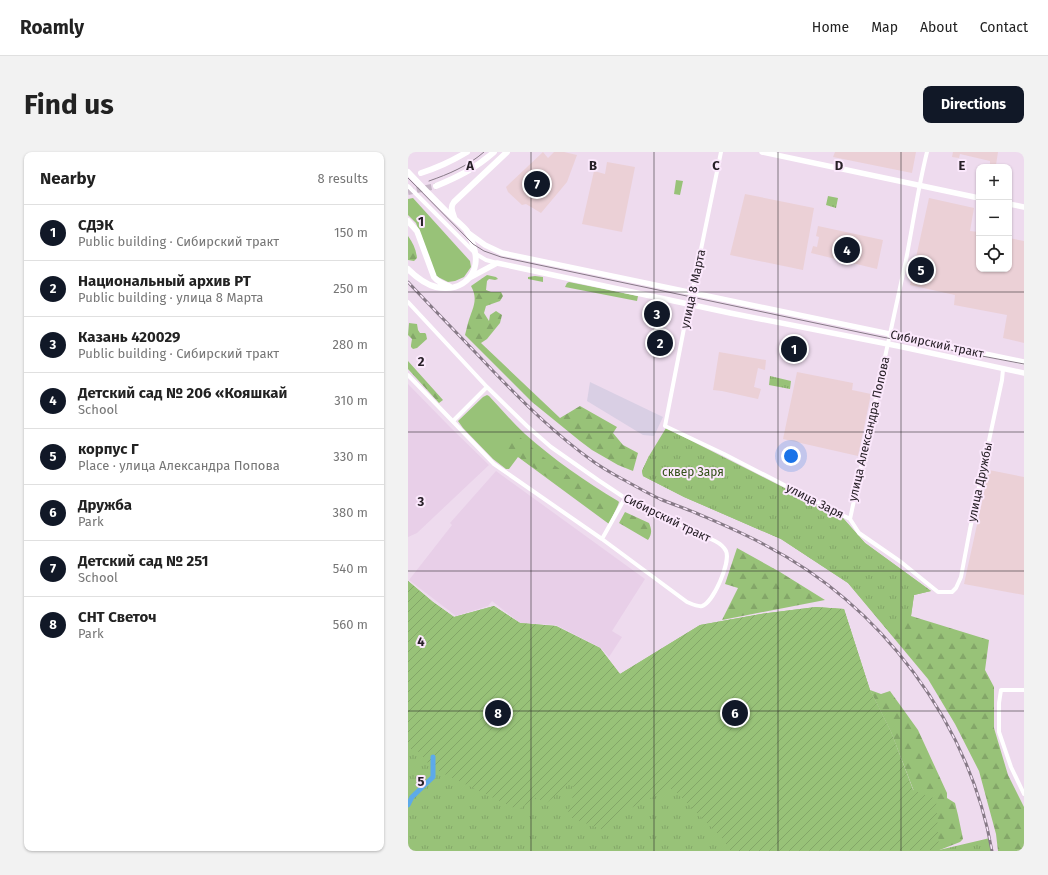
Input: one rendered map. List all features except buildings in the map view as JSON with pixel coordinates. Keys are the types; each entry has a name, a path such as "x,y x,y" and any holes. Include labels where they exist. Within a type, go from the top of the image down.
{"main road":[{"path":"421,173 456,159 467,152"},
{"path":"436,186 474,168 494,152"},
{"path":"454,219 452,209 454,202 507,152"},
{"path":"762,152 976,197"},
{"name":"Сибирский тракт","path":"408,172 467,232 485,246 502,252 1024,362"},
{"path":"1012,205 1024,207"},
{"path":"408,221 417,231 434,276 444,285 451,287"},
{"path":"467,232 476,254 476,265 471,277"},
{"path":"408,269 429,285 444,288 461,285 471,277 497,263"},
{"name":"Сибирский тракт","path":"497,263 1024,373"}],"street":[{"name":"улица 8 Марта","path":"665,426 721,152"},
{"name":"улица Александра Попова","path":"850,519 888,344 906,258 919,185 927,152"},
{"name":"Сибирский тракт","path":"408,186 476,254 486,260 497,263"},
{"name":"Сибирский тракт","path":"408,302 487,387 551,447 625,498 721,545 726,552 727,562 718,587 706,604 694,606 687,602 602,539 494,464 408,375"},
{"name":"улица Дружбы","path":"952,592 956,588 961,578 1003,369"},
{"path":"453,421 487,387"},
{"name":"улица Заря","path":"665,426 724,454 850,519 859,533 901,562 938,592 952,592"},
{"path":"602,539 625,498"},
{"path":"1024,690 1001,690 999,703 999,732 1010,766 1024,794"}],"shaded area":[{"path":"543,152 548,158 554,152 564,152 577,155 567,182 541,213 526,204 522,205 508,192 506,187"},
{"path":"835,152 916,152 912,173 833,157"},
{"path":"953,152 998,152 996,164 990,164 990,161 960,154 959,158 952,157"},
{"path":"607,162 635,167 622,232 582,224 594,171 605,174"},
{"path":"745,194 814,208 803,270 730,255"},
{"path":"929,198 974,208 970,231 976,232 976,272 1012,272 1012,239 1024,241 1024,343 1003,338 1007,315 954,305 955,295 910,285"},
{"path":"818,226 883,240 877,269 811,253 813,246 817,247 819,237 816,236"},
{"path":"719,352 766,360 765,370 758,368 754,387 761,389 758,399 713,390"},
{"path":"797,372 853,383 852,390 871,394 858,456 783,439"},
{"path":"590,382 663,417 654,436 643,435 587,401"},
{"path":"408,384 489,465 417,533 408,537"},
{"path":"989,470 1024,477 1024,595 964,584"},
{"path":"496,471 645,579 612,631 622,637 609,657 601,648 556,625 520,623 492,601 488,606 456,616 409,580 452,525 450,523"}],"green space":[{"path":"676,180 683,181 680,195 674,194"},
{"path":"828,196 838,198 836,208 826,205"},
{"path":"413,198 470,261 471,267 464,277 448,282 436,276 416,223 408,215 408,199"},
{"path":"408,236 416,252 417,258 414,261 408,260"},
{"path":"487,275 498,279 489,279 487,281 486,290 491,292 501,292 503,296 500,301 486,306 484,313 489,321 490,315 496,311 502,315 500,323 487,339 481,343 560,418 580,406 617,427 613,433 623,445 638,453 633,471 618,465 592,450 580,441 532,402 465,335 475,300 471,286"},
{"path":"528,277 543,277 543,282 528,279"},
{"path":"569,282 638,296 637,301 565,287"},
{"path":"409,323 417,324 420,333 425,333 427,339 417,348 413,349 411,347 412,339 408,335"},
{"path":"408,361 443,400 439,403 408,369"},
{"path":"770,376 791,381 790,389 769,385"},
{"path":"487,395 520,429 558,461 619,502 609,524 518,457 509,469 506,469 493,459 463,428 458,421"},
{"name":"сквер Заря","path":"666,428 842,517 865,543 931,591 914,595 911,616 892,635 848,583 781,539 684,497 643,476 642,471 649,456"},
{"path":"515,433 542,456 607,504 602,515 504,447"},
{"path":"649,456 842,517 865,543 931,591 914,595 911,616 989,640 985,670 994,687 994,728 1008,775 1024,807 1024,851 998,851 996,834 979,771 955,724 928,679 848,583 781,539 684,497 643,476 642,471"},
{"path":"625,512 649,523 651,532 648,540 619,523"},
{"path":"737,548 780,572 825,600 722,620 738,588 725,584"},
{"path":"408,581 454,617 494,606 520,623 556,626 600,648 620,674 700,625 761,614 816,607 844,609 870,690 891,732 913,790 936,799 939,850 990,838 992,851 408,851"},
{"path":"408,581 454,617 494,606 520,623 556,626 600,648 620,674 700,625 761,614 816,607 844,609 870,690 891,732 913,790 936,799 939,850 731,851 721,837 673,789 668,789 625,811 603,830 567,816 575,788 568,782 565,788 545,804 537,797 518,810 432,768 419,752 408,748"},
{"path":"870,690 881,694 890,691 918,730 947,793 947,798 955,803 963,839 960,842 937,851 891,732"}],"waterway":[{"path":"408,805 412,797 433,777 433,757"}],"tunnel":[{"path":"408,192 436,186"}],"tram line":[{"path":"429,181 458,169 484,152"},
{"path":"408,178 473,244 484,251 501,257 882,337 1024,364"}],"railway":[{"path":"408,282 541,419 580,452 604,469 660,499 748,536 807,570 846,600 882,634 913,672 941,713 963,757 980,803 992,851"}],"place":[{"name":"Детский сад № 251","path":"537,184"},
{"name":"Детский сад № 206 «Кояшкай","path":"847,250"},
{"name":"корпус Г","path":"921,270"},
{"name":"Казань 420029","path":"657,314"},
{"name":"Национальный архив РТ","path":"660,343"},
{"name":"СДЭК","path":"794,349"},
{"name":"СНТ Светоч","path":"498,713"},
{"name":"Дружба","path":"735,713"}]}
